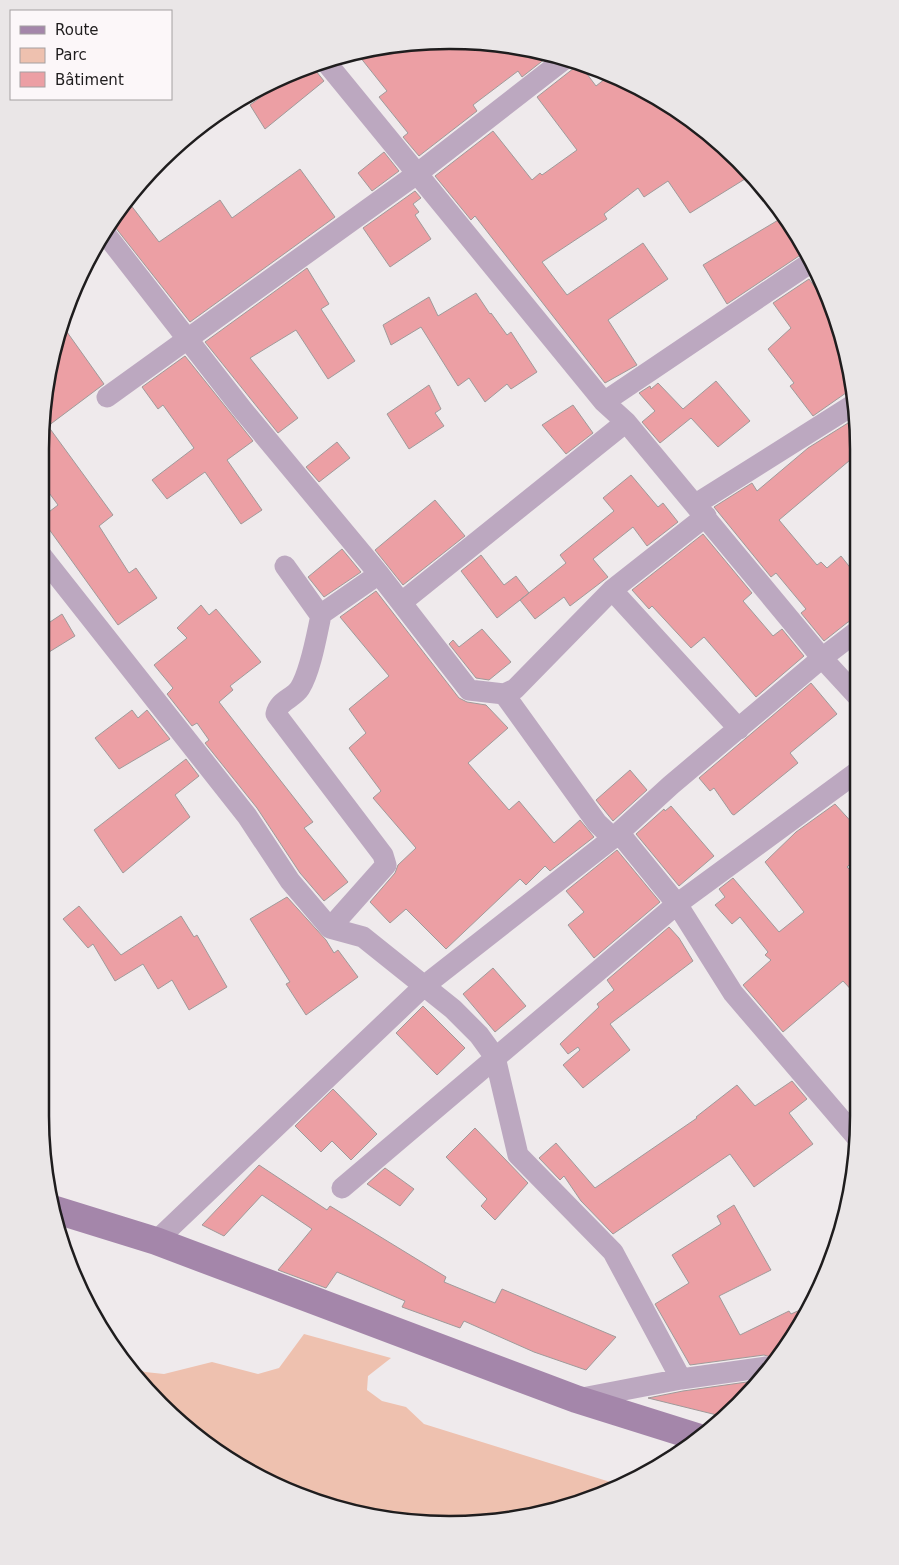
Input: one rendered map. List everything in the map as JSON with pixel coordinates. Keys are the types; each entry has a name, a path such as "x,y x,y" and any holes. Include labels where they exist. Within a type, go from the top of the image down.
{"street":[{"path":"107,397 418,173 559,64"},
{"path":"330,67 604,402 626,422 822,658 850,688"},
{"path":"109,238 189,338 242,409 402,602 469,690 504,694 515,689 612,590 701,510 848,409"},
{"path":"604,402 806,266"},
{"path":"402,602 626,422"},
{"path":"49,565 246,816 290,882 330,928 363,937 454,1009 479,1035 494,1057 518,1155 613,1252 681,1379"},
{"path":"285,566 320,615"},
{"path":"330,928 386,865 383,855 276,714 277,707 299,690 305,677 320,615 379,574"},
{"path":"612,590 739,729"},
{"path":"156,1241 424,986 613,838 671,785 850,637"},
{"path":"504,694 597,823 613,838"},
{"path":"342,1188 494,1057 677,904 850,777"},
{"path":"613,838 620,834 677,904 733,992 849,1129"},
{"path":"60,1211 156,1241 576,1399 690,1435"},
{"path":"576,1399 681,1379 760,1368"}],"green space":[{"path":"304,1334 391,1358 368,1376 367,1390 382,1401 406,1407 424,1424 611,1482 553,1503 502,1513 450,1516 397,1513 371,1509 346,1503 296,1486 249,1463 185,1417 140,1370 164,1374 212,1362 258,1374 279,1368"}],"building":[{"path":"450,49 502,52 544,60 522,77 518,71 473,105 477,111 419,156 403,137 408,133 379,97 387,91 361,58 397,52"},
{"path":"573,69 586,73 596,86 604,80 650,102 672,116 714,148 745,179 690,213 668,181 644,197 638,188 604,214 607,219 542,262 567,295 643,243 668,279 608,320 637,365 605,383 475,216 471,220 435,176 493,131 532,180 577,150 537,97"},
{"path":"316,72 324,81 265,129 250,105 272,90"},
{"path":"384,152 399,171 372,191 358,173"},
{"path":"300,169 335,217 190,322 116,228 132,206 159,242 220,200 232,218"},
{"path":"415,191 421,198 413,204 419,212 415,215 431,239 390,267 363,228"},
{"path":"778,220 800,255 727,304 703,265"},
{"path":"307,268 329,304 321,309 355,361 328,379 296,330 250,358 298,418 278,433 205,342"},
{"path":"809,279 817,291 829,321 837,346 846,393 813,416 790,386 794,383 768,349 791,328 773,303"},
{"path":"476,293 507,335 511,332 537,372 511,389 507,384 485,402 469,378 458,386 421,327 391,345 383,325 429,297 438,316"},
{"path":"67,332 104,384 50,425 56,371"},
{"path":"185,356 253,441 227,460 262,510 241,524 205,472 167,499 152,480 194,448 163,405 158,409 142,387"},
{"path":"716,381 750,421 718,447 691,418 660,443 642,422 655,411 639,393 650,386 651,389 658,383 683,409"},
{"path":"429,385 441,409 435,413 444,426 409,449 387,414"},
{"path":"573,405 593,433 566,454 542,425"},
{"path":"849,422 850,460 779,520 817,565 821,562 827,568 841,556 850,567 850,622 824,641 801,613 806,609 776,573 771,577 714,507 752,483 757,491 808,448"},
{"path":"50,428 113,515 99,526 129,573 136,568 157,598 118,625 49,529 49,512 58,505 49,493"},
{"path":"337,442 350,458 319,482 306,467"},
{"path":"631,475 658,507 663,503 678,522 647,546 633,527 593,559 608,577 570,606 564,597 535,619 520,600 566,563 560,555 614,511 603,498"},
{"path":"435,500 465,536 403,585 375,550"},
{"path":"703,534 752,593 743,601 773,636 782,629 804,656 756,697 704,637 691,648 652,606 649,609 632,590"},
{"path":"342,549 361,572 324,597 308,577"},
{"path":"481,555 504,585 516,576 529,593 497,618 461,571"},
{"path":"376,591 459,698 467,702 486,705 508,728 468,763 509,810 519,801 554,843 580,820 594,837 550,871 545,866 526,885 520,879 446,949 406,909 390,923 370,902 395,873 398,865 416,848 373,798 381,791 349,748 366,733 349,709 389,676 340,617"},
{"path":"201,605 209,615 216,609 261,662 230,686 233,690 219,702 313,822 304,828 348,882 324,901 300,873 257,808 205,743 209,740 197,723 192,726 167,694 173,688 154,665 187,638 177,628"},
{"path":"62,614 75,636 49,652 49,623"},
{"path":"482,629 511,662 489,680 476,678 449,644 453,640 459,647"},
{"path":"811,683 837,714 790,753 798,763 734,815 732,814 714,788 710,791 699,778"},
{"path":"132,710 138,718 147,710 170,739 119,769 95,738"},
{"path":"186,759 199,776 175,795 190,817 123,873 94,830"},
{"path":"630,770 647,790 613,821 596,800"},
{"path":"835,804 850,820 850,864 847,867 850,870 850,988 843,981 783,1032 743,985 771,960 765,955 768,952 740,917 732,924 715,905 725,897 719,889 733,878 779,932 804,912 765,862 796,832"},
{"path":"671,806 714,856 679,886 636,834 664,809 665,811"},
{"path":"617,850 660,902 594,958 568,925 584,912 566,891"},
{"path":"287,897 326,940 334,953 338,950 358,977 306,1015 286,984 290,982 250,919"},
{"path":"79,906 121,955 181,916 194,937 197,935 227,987 189,1010 172,980 158,989 143,964 115,981 93,944 88,948 63,919"},
{"path":"669,927 679,938 693,961 610,1024 630,1050 583,1088 563,1065 580,1050 578,1047 568,1054 560,1044 599,1007 597,1004 614,990 607,980"},
{"path":"493,968 526,1006 495,1032 463,994"},
{"path":"423,1006 465,1048 437,1075 396,1033"},
{"path":"792,1081 807,1099 789,1113 813,1144 754,1187 730,1154 613,1234 581,1201 564,1176 560,1180 539,1158 556,1143 595,1188 697,1118 737,1085 755,1106"},
{"path":"333,1089 377,1134 351,1160 332,1141 321,1152 295,1126"},
{"path":"475,1128 528,1183 495,1220 481,1206 487,1199 446,1157"},
{"path":"259,1165 327,1210 330,1206 446,1277 444,1282 495,1303 502,1289 616,1337 586,1370 534,1352 464,1321 460,1328 402,1307 405,1301 337,1272 326,1288 278,1270 312,1229 262,1195 224,1236 202,1225"},
{"path":"385,1168 414,1189 400,1206 367,1184"},
{"path":"734,1205 771,1270 719,1296 740,1335 789,1311 791,1314 800,1310 769,1356 764,1355 690,1365 655,1304 689,1283 672,1255 721,1224 717,1216"},
{"path":"749,1382 716,1415 648,1398"}]}
